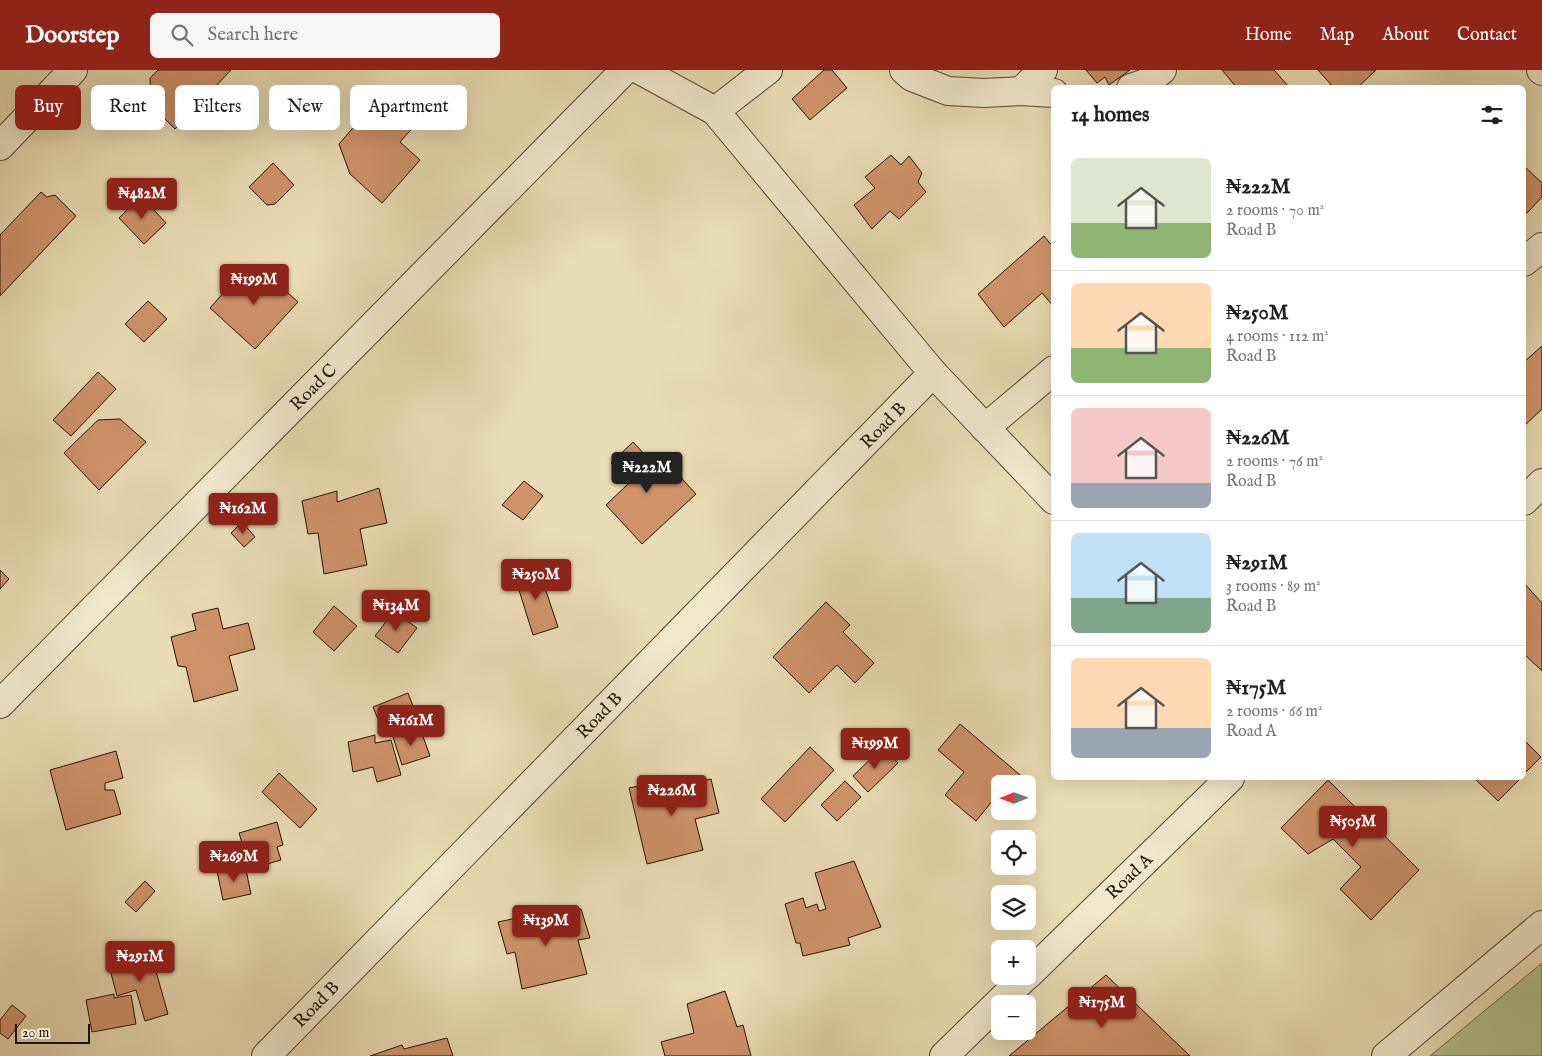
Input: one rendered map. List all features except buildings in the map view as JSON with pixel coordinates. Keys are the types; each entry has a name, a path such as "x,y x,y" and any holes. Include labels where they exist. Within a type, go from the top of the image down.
{"street":[{"path":"0,146 73,70"},
{"name":"Road C","path":"0,704 625,70"},
{"path":"640,70 714,111 933,373 1051,497"},
{"path":"714,111 768,70"},
{"path":"904,70 912,77 948,91 1051,93"},
{"path":"1021,91 1043,70"},
{"path":"1142,85 1162,70"},
{"path":"1526,260 1542,246"},
{"name":"Road B","path":"266,1056 933,373"},
{"path":"985,428 1051,373"},
{"path":"1526,499 1542,483"},
{"name":"Road A","path":"1036,967 1228,780"},
{"path":"1386,1056 1542,925"},
{"name":"Road A","path":"944,1056 1018,985"}],"green space":[{"path":"1542,963 1542,1056 1430,1056"}]}
